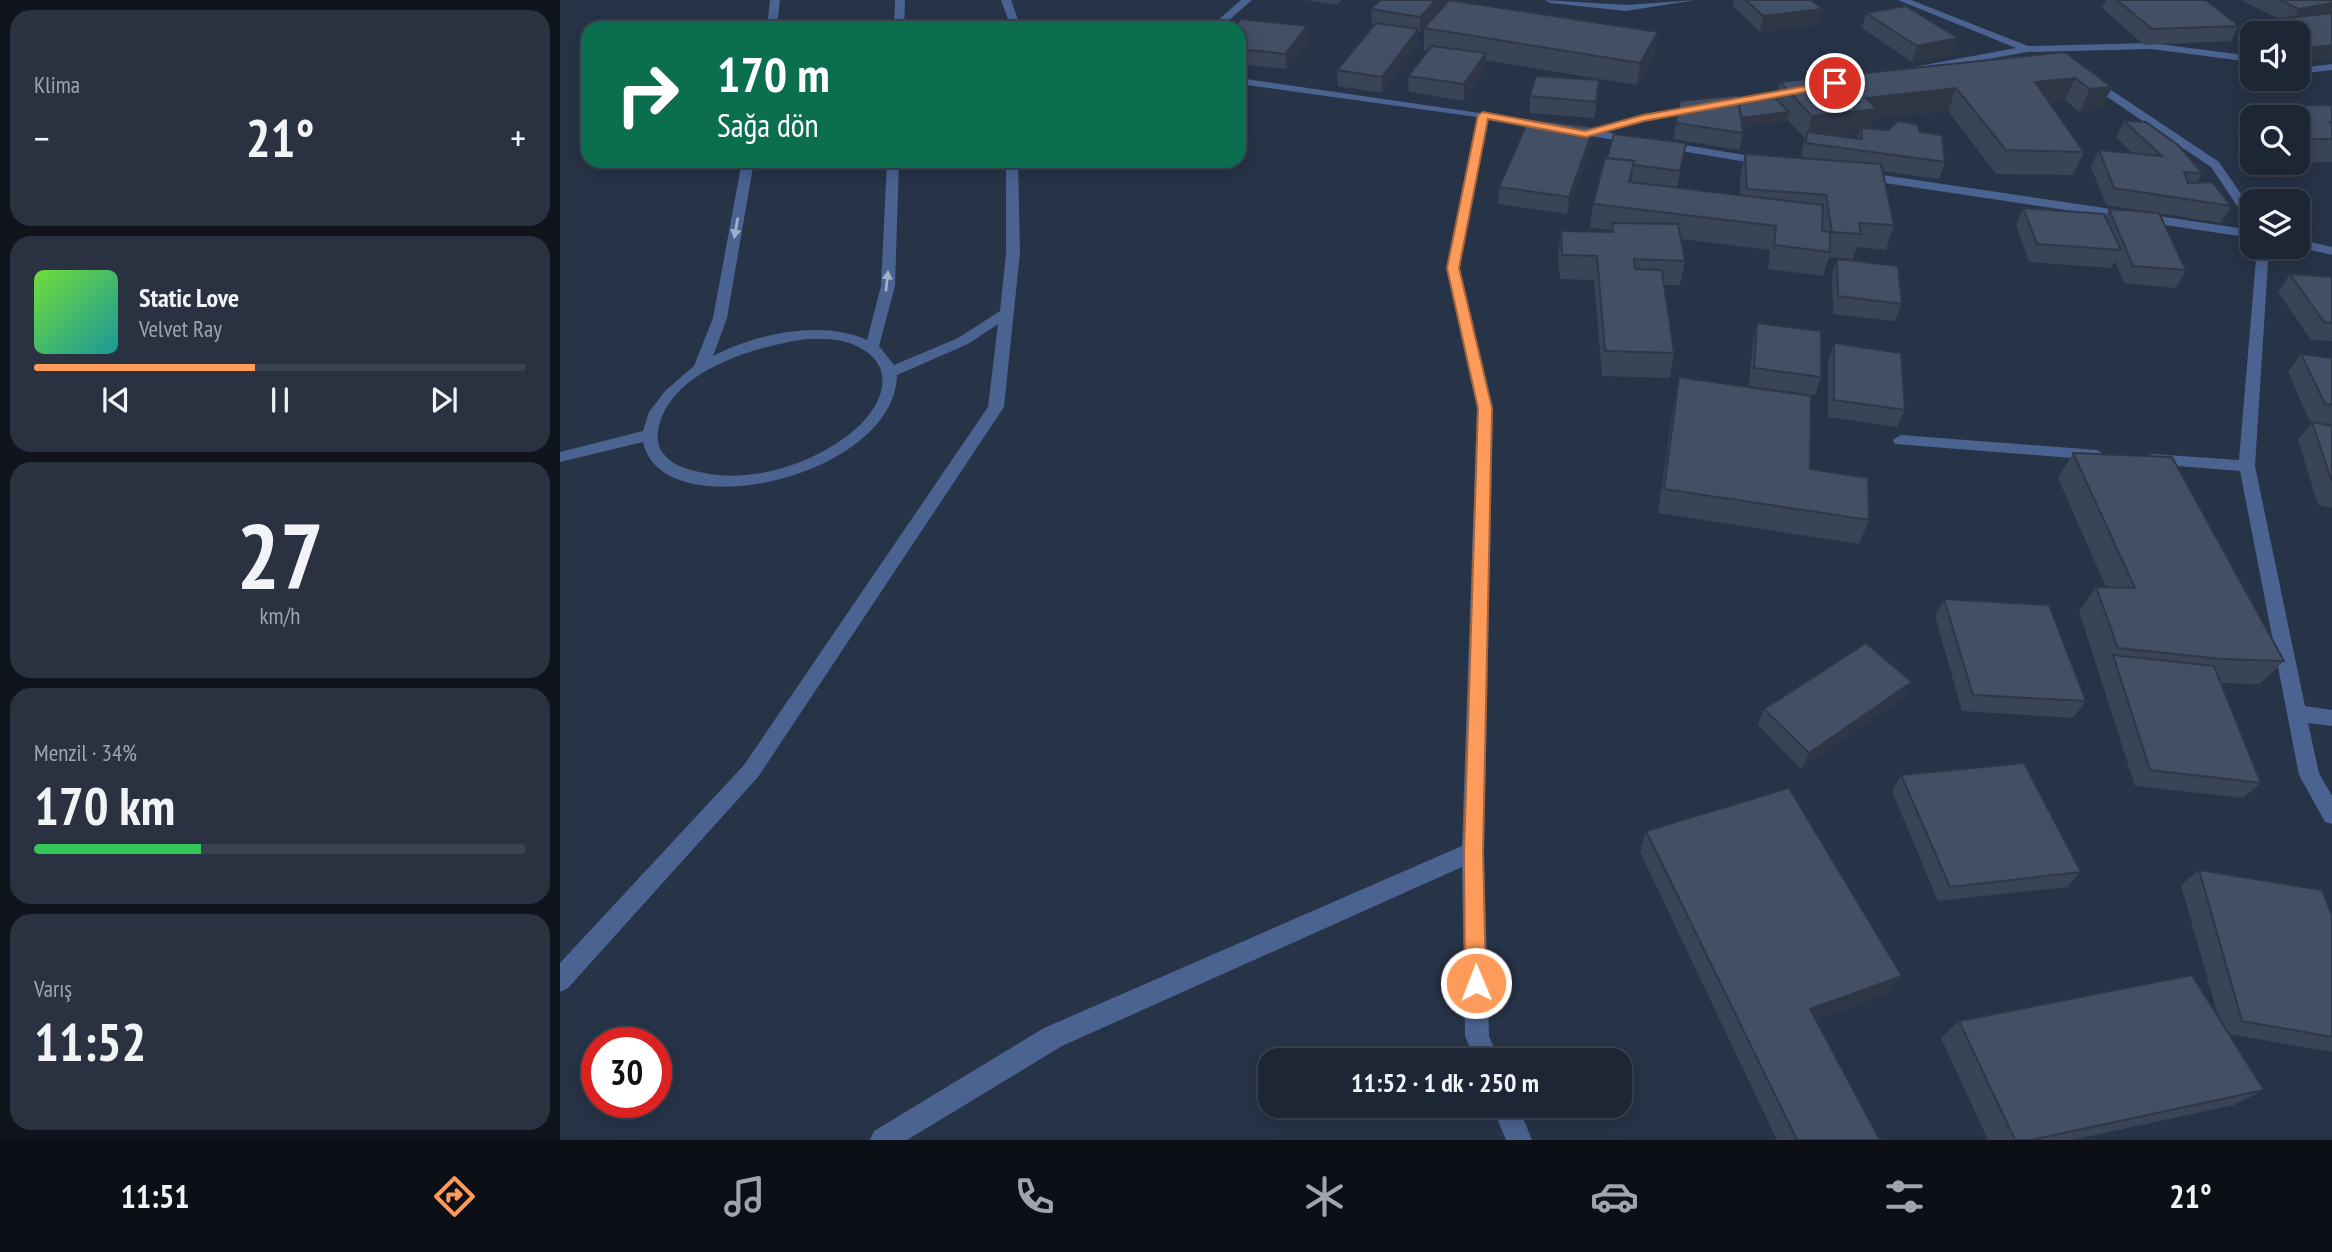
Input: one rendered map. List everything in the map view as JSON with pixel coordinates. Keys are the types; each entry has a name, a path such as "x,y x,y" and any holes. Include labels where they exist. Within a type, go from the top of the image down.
{"street":[{"path":"773,21 775,0"},
{"path":"899,21 900,0"},
{"path":"1006,0 1014,21"},
{"path":"1222,21 1247,0"},
{"path":"1550,0 1626,8 1690,0"},
{"path":"1903,0 2052,59"},
{"path":"1903,71 2027,49 2151,46 2240,58"},
{"path":"2310,70 2332,67"},
{"path":"2076,71 2215,165 2240,201"},
{"path":"1246,82 1483,115 1586,134 1784,164"},
{"path":"1586,134 1643,118 1808,88"},
{"path":"1482,1048 1477,1035 1473,852 1485,408 1453,268 1483,115"},
{"path":"701,368 720,318 747,168"},
{"path":"872,347 888,286 893,168"},
{"path":"560,980 751,771 996,407 1013,253 1012,168"},
{"path":"1851,174 2240,232"},
{"path":"2310,246 2332,251"},
{"path":"2262,259 2247,466 2309,775 2332,814"},
{"path":"891,372 963,341 1006,313"},
{"path":"832,335 854,339 872,347 884,358 891,372 891,388 884,405 871,423 851,440 826,455 797,468 766,476 726,481 682,474 664,465 653,452 649,435 653,418 664,400 680,383 701,368 753,345 780,338 832,335"},
{"path":"560,457 649,435"},
{"path":"1901,440 2109,456"},
{"path":"2136,458 2247,466"},
{"path":"2296,713 2332,718"},
{"path":"883,1140 1053,1037 1473,852"},
{"path":"1510,1118 1518,1140"}],"building":[{"path":"1380,0 1436,0 1420,17 1371,9"},
{"path":"1449,0 1658,32 1640,63 1424,28"},
{"path":"1746,0 1811,0 1823,9 1763,16"},
{"path":"2117,0 2206,0 2239,26 2152,29"},
{"path":"2280,0 2332,0 2332,3 2299,9"},
{"path":"1906,6 1958,38 1917,46 1866,13"},
{"path":"2332,13 2332,45 2310,48 2310,21 2260,21"},
{"path":"1241,19 1307,26 1285,54 1246,50 1246,21 1239,21"},
{"path":"1376,23 1418,29 1382,77 1337,70"},
{"path":"1432,46 1486,53 1464,84 1408,76"},
{"path":"2065,52 2112,87 2090,89 2075,78 2035,82 2084,152 2006,150 1956,88 1866,98 1877,109 1812,116 1780,82"},
{"path":"1536,76 1599,80 1596,102 1530,96"},
{"path":"1738,95 1743,133 1676,123 1680,101"},
{"path":"1775,98 1789,112 1741,118 1739,103"},
{"path":"2310,105 2332,105 2332,122 2329,122 2332,124 2332,139 2310,139"},
{"path":"1529,119 1594,127 1569,197 1499,187"},
{"path":"1898,121 1917,124 1920,132 1942,135 1945,162 1806,143 1807,132 1862,139 1861,128 1888,130"},
{"path":"2124,121 2146,122 2178,145 2202,173 2184,172 2188,183 2212,182 2231,206 2114,188 2099,150 2162,156"},
{"path":"1614,134 1686,143 1680,171 1634,165 1634,161 1607,158"},
{"path":"1745,154 1881,164 1894,225 1859,223 1861,234 1832,232 1826,195 1747,189"},
{"path":"1605,158 1634,161 1629,182 1823,205 1822,231 1830,232 1830,252 1774,245 1776,226 1593,204"},
{"path":"2023,208 2104,214 2121,250 2037,244"},
{"path":"2109,209 2159,213 2186,270 2133,266"},
{"path":"1612,223 1678,224 1685,261 1634,259 1635,269 1662,270 1674,353 1605,351 1597,256 1562,255 1561,231 1613,232"},
{"path":"1837,259 1898,266 1902,304 1838,296"},
{"path":"2290,274 2332,277 2332,323 2324,322"},
{"path":"1757,323 1821,331 1821,377 1754,368"},
{"path":"1834,343 1901,353 1905,410 1834,400"},
{"path":"2301,354 2332,358 2332,405 2325,404"},
{"path":"1679,377 1811,396 1810,469 1868,478 1869,520 1664,489"},
{"path":"2312,422 2332,426 2332,482"},
{"path":"2073,453 2172,457 2284,661 2221,659 2118,648 2096,587 2135,588"},
{"path":"1944,599 2049,605 2086,701 1973,695"},
{"path":"1866,643 1912,682 1809,753 1764,709"},
{"path":"2113,655 2214,666 2261,783 2150,770"},
{"path":"2024,763 2081,872 1950,887 1901,775"},
{"path":"1789,788 1902,976 1810,1009 1880,1140 1797,1140 1646,831"},
{"path":"2199,870 2322,890 2332,916 2332,1037 2242,1021"},
{"path":"2192,975 2264,1090 2031,1140 2015,1140 1959,1021"}],"route":[{"path":"1476,983 1473,852 1485,408 1453,268 1483,115 1586,134 1643,118 1835,83"}]}
